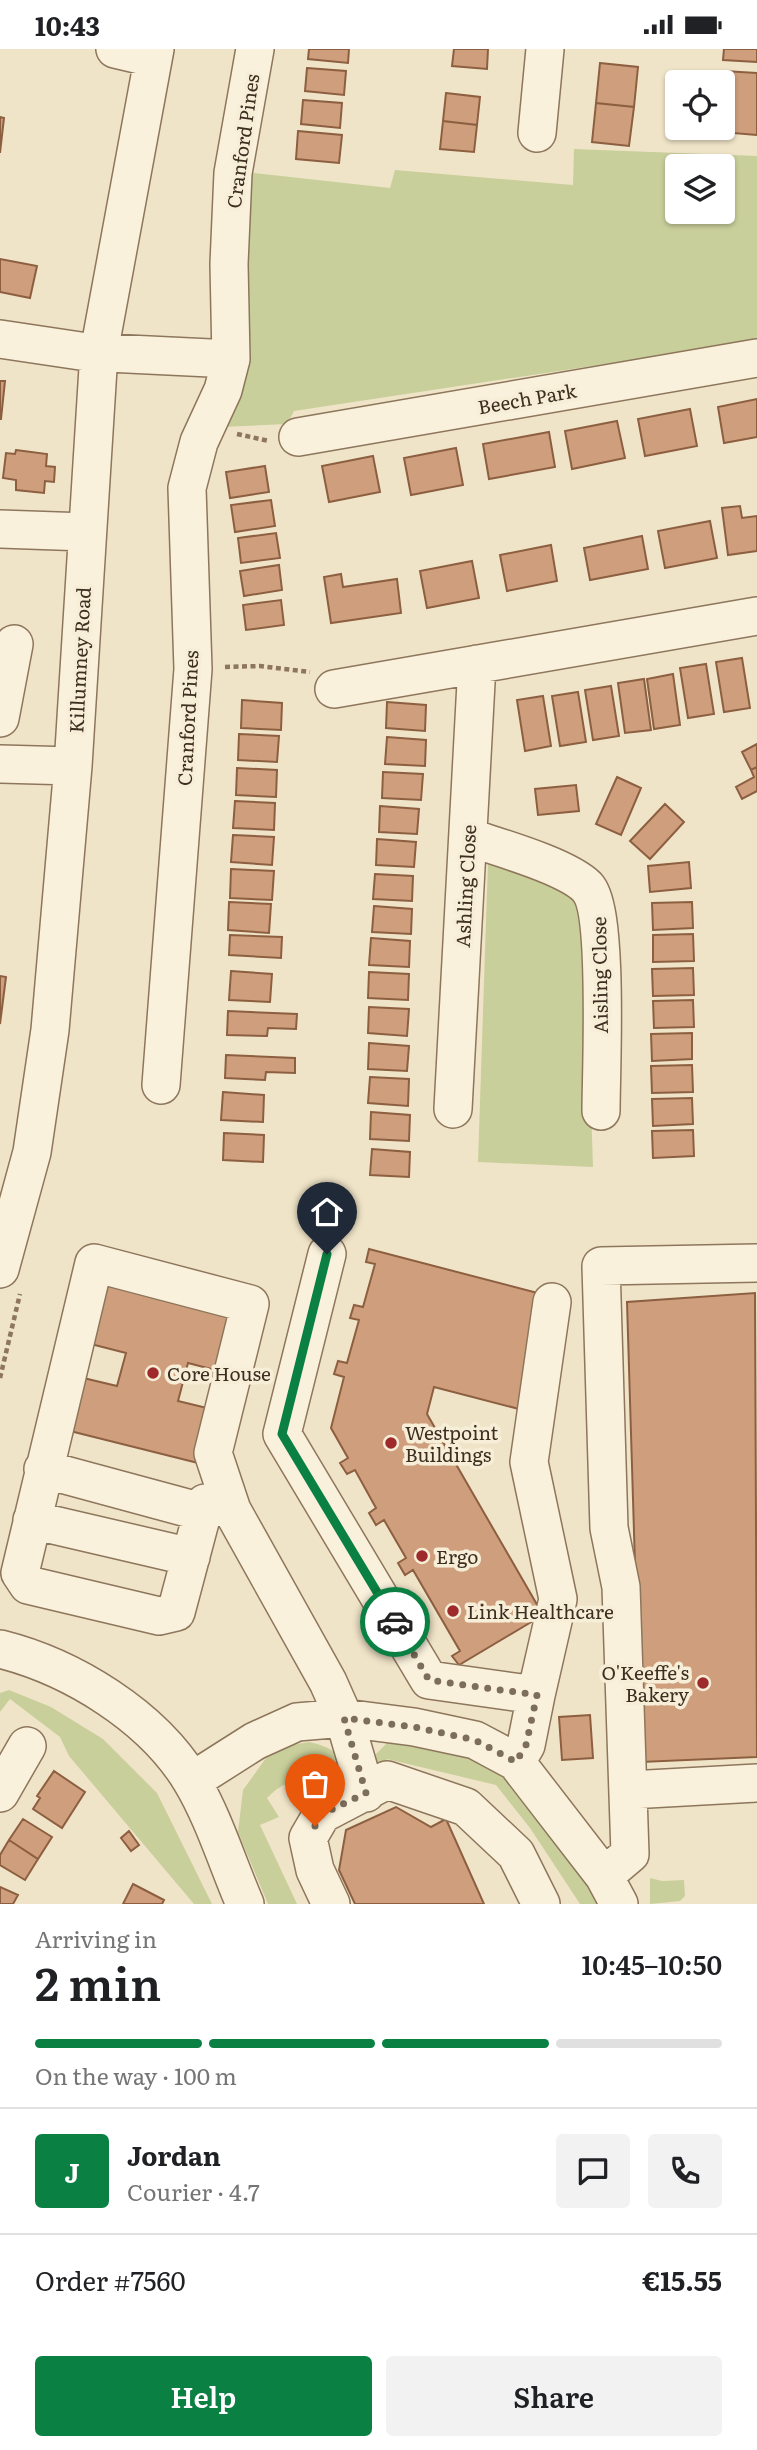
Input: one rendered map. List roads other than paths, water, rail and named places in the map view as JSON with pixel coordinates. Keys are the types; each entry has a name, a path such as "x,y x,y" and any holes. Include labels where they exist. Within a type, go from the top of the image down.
{"street":[{"path":"115,49 154,54"},
{"name":"Cranford Pines","path":"161,1085 193,669 187,488 192,463 223,390 231,359 229,264 233,173 255,49"},
{"path":"537,134 545,49"},
{"name":"Killumney Road","path":"0,1269 33,1152 48,1045 73,766 99,352 154,54"},
{"path":"0,339 99,352 231,359"},
{"name":"Beech Park","path":"298,437 757,358"},
{"path":"0,529 86,532"},
{"path":"334,689 756,619"},
{"path":"0,718 14,644"},
{"name":"Ashling Close","path":"453,1109 477,664"},
{"path":"0,764 73,766"},
{"name":"Aisling Close","path":"468,837 526,857 578,880 596,900 600,932 601,1111"},
{"path":"327,1254 282,1434 429,1680 537,1695"},
{"path":"217,1511 191,1557 176,1612 159,1616 28,1585 20,1573 94,1263 250,1304 213,1453 217,1511 297,1621 344,1718 366,1793"},
{"path":"192,1781 255,1741 297,1722 344,1718 414,1727 475,1740 516,1762 612,1890 630,1854 630,1790 621,1587 609,1528 601,1266 757,1263"},
{"path":"516,1762 526,1745 558,1599 529,1462 552,1302"},
{"path":"43,1469 217,1511"},
{"path":"32,1520 191,1557"},
{"path":"0,1649 28,1656 88,1683 161,1740 192,1781 245,1904"},
{"path":"0,1793 27,1746"},
{"path":"331,1904 315,1870 308,1838 322,1814 387,1780 466,1807 516,1854 541,1904"},
{"path":"630,1790 757,1783"}],"place":[{"name":"Core House","path":"153,1373"},
{"name":"Westpoint Buildings","path":"391,1443"},
{"name":"Ergo","path":"422,1556"},
{"name":"Link Healthcare","path":"453,1611"},
{"name":"O'Keeffe's Bakery","path":"703,1683"}]}
